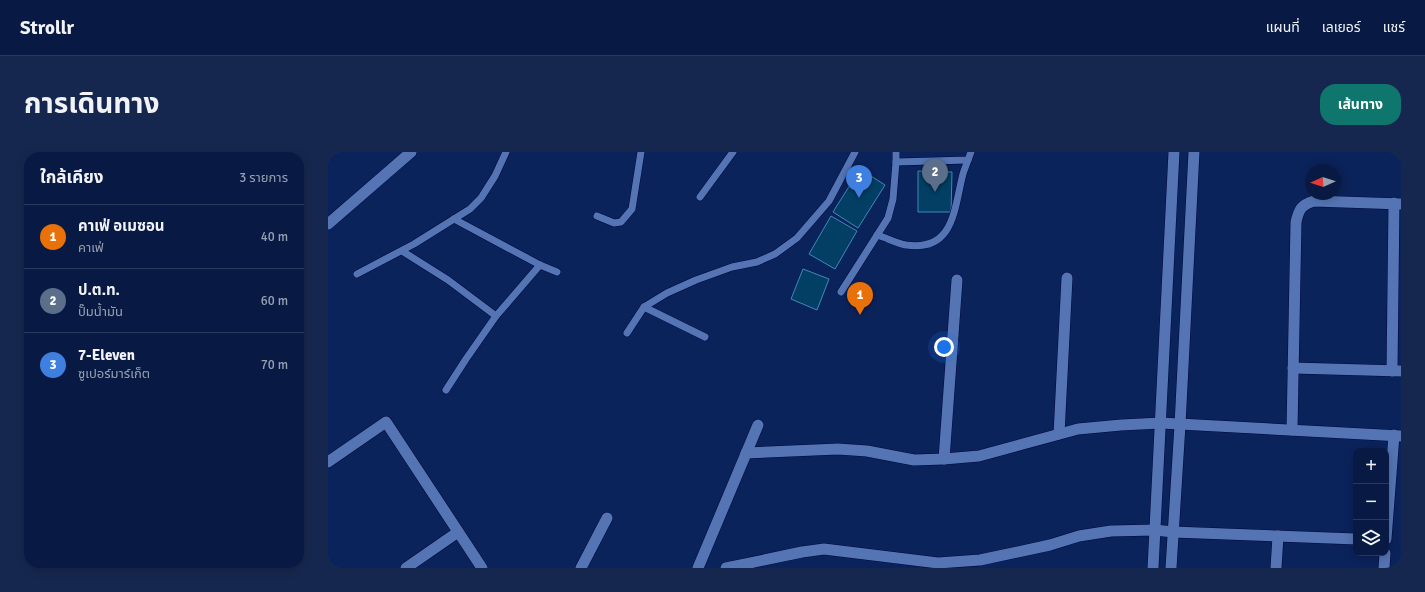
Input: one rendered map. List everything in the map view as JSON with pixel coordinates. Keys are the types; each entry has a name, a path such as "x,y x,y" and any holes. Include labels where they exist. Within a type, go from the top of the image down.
{"street":[{"path":"328,224 411,152"},
{"path":"1153,568 1174,152"},
{"path":"1171,568 1194,152"},
{"path":"1292,430 1293,368 1296,222 1298,213 1303,205 1314,201 1397,203 1396,371 1293,368"},
{"path":"1059,434 1067,278"},
{"path":"944,459 957,280"},
{"path":"328,462 386,422 482,568"},
{"path":"746,453 838,449 867,451 914,460 944,459 979,456 1085,428 1121,424 1161,423 1397,435 1388,520"},
{"path":"698,568 758,425"},
{"path":"582,568 607,518"},
{"path":"726,568 824,549 938,563 980,560 1050,545 1079,536 1111,531 1155,530 1353,539"},
{"path":"406,568 458,532"},
{"path":"1276,568 1278,536"},
{"path":"1384,568 1385,556"}],"lane":[{"path":"357,274 402,251 470,209 481,198 495,176 506,152"},
{"path":"597,216 614,223 622,222 632,209 641,152"},
{"path":"700,197 732,152"},
{"path":"627,333 644,307 667,293 696,280 732,267 757,262 775,254 797,238 829,201 856,152"},
{"path":"841,292 888,218 894,199 896,152"},
{"path":"877,235 904,245 917,246 931,244 942,236 951,224 958,200 962,177 971,152"},
{"path":"896,162 968,160"},
{"path":"454,219 540,265 557,272"},
{"path":"402,251 448,280 496,316"},
{"path":"446,390 496,316 540,265"},
{"path":"644,307 704,337"}],"building":[{"path":"860,169 885,185 858,228 833,212"},
{"path":"918,171 952,172 951,212 918,212"},
{"path":"831,216 857,231 835,269 809,254"},
{"path":"803,269 829,279 817,310 791,299"}],"place":[{"name":"ป.ต.ท.","path":"935,192"},
{"name":"7-Eleven","path":"859,198"},
{"name":"คาเฟ่ อเมซอน","path":"860,315"}]}
